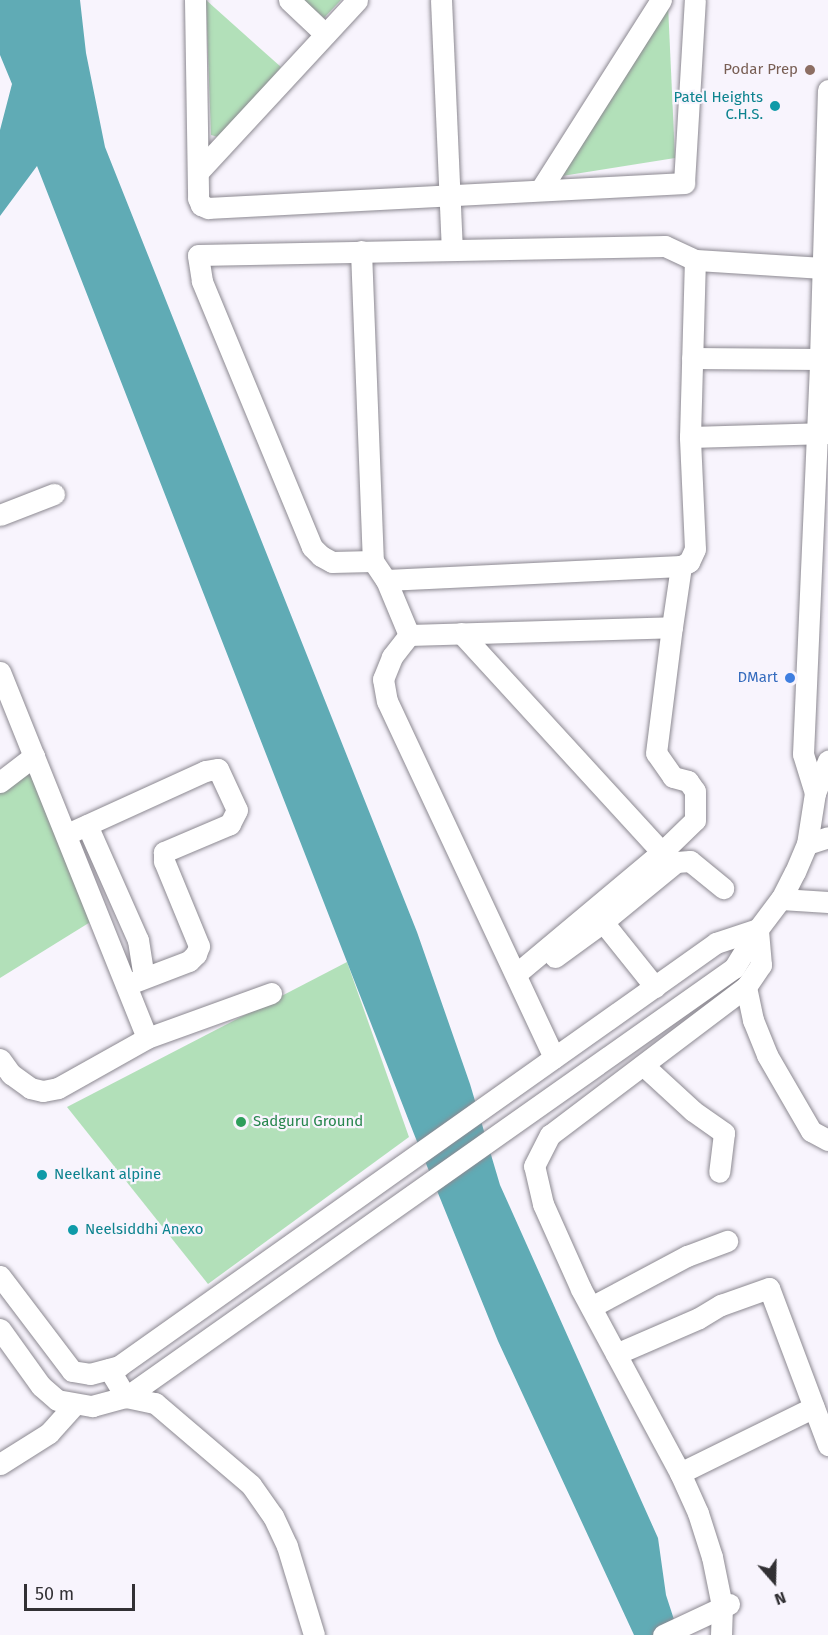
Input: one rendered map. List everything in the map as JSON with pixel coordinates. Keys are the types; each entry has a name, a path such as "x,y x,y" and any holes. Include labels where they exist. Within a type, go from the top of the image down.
{"street":[{"path":"195,0 198,198 201,205 208,208 684,183 695,0"},
{"path":"290,0 325,34"},
{"path":"198,172 357,0"},
{"path":"441,0 452,248"},
{"path":"541,189 661,0"},
{"path":"814,794 803,754 822,435 820,359 828,90"},
{"path":"373,561 332,562 312,547 202,281 198,255 452,248 665,246 695,260 823,268"},
{"path":"361,251 373,561 386,580 409,634"},
{"path":"386,580 681,566 689,562 695,549 690,437 695,260"},
{"path":"692,358 820,359"},
{"path":"690,437 822,435"},
{"path":"0,515 54,494"},
{"path":"516,974 662,852 695,820 697,802 695,791 688,781 673,777 656,753 681,566"},
{"path":"409,634 672,627"},
{"path":"461,633 662,852"},
{"path":"409,634 393,657 383,678 387,701 554,1058"},
{"path":"0,672 67,834 135,981 147,1038"},
{"path":"0,782 34,756"},
{"path":"0,1329 41,1386 57,1400 92,1406 126,1397 734,969 758,928 781,899 807,844 814,794 828,759"},
{"path":"67,834 205,771 218,769 237,810 230,824 164,852 166,867 199,946 196,954 189,961 135,981"},
{"path":"87,825 138,940 135,981"},
{"path":"807,844 828,837"},
{"path":"542,1015 531,992 530,979 533,973 603,922 676,862 690,861 723,888"},
{"path":"781,899 828,902"},
{"path":"603,922 655,987"},
{"path":"0,1276 72,1371 90,1374 119,1366 716,943 758,928"},
{"path":"722,1635 726,1605 698,1513 680,1473 591,1306 543,1204 534,1166 550,1135 746,987 760,965 758,928"},
{"path":"746,987 753,1020 767,1055 811,1131 828,1140"},
{"path":"0,1059 11,1074 30,1088 43,1091 58,1088 147,1038 272,993"},
{"path":"643,1065 693,1112 724,1133 719,1172"},
{"path":"526,1078 542,1104"},
{"path":"591,1306 687,1256 727,1241"},
{"path":"616,1354 699,1318 721,1305 769,1288 828,1445"},
{"path":"109,1370 126,1397 155,1403 251,1485 273,1516 287,1546 314,1635"},
{"path":"0,1464 49,1434 75,1404"},
{"path":"680,1473 814,1407"},
{"path":"663,1635 726,1605"}],"green space":[{"path":"206,0 281,67 221,138 211,135"},
{"path":"303,0 341,0 324,18"},
{"path":"668,5 675,158 562,176"},
{"path":"37,763 100,916 0,978 0,791"},
{"name":"Sadguru Ground","path":"347,962 409,1137 208,1284 67,1107"}],"water":[{"path":"0,0 80,0 86,53 105,147 417,932 470,1084 500,1185 658,1538 666,1595 679,1635 634,1635 498,1341 414,1134 37,166 0,216 0,130 12,84 0,55"}],"place":[{"name":"Podar Prep","path":"810,70"},
{"name":"Patel Heights C.H.S.","path":"775,106"},
{"name":"DMart","path":"790,678"},
{"name":"Sadguru Ground","path":"241,1122"},
{"name":"Neelkant alpine","path":"42,1175"},
{"name":"Neelsiddhi Anexo","path":"73,1230"}]}
